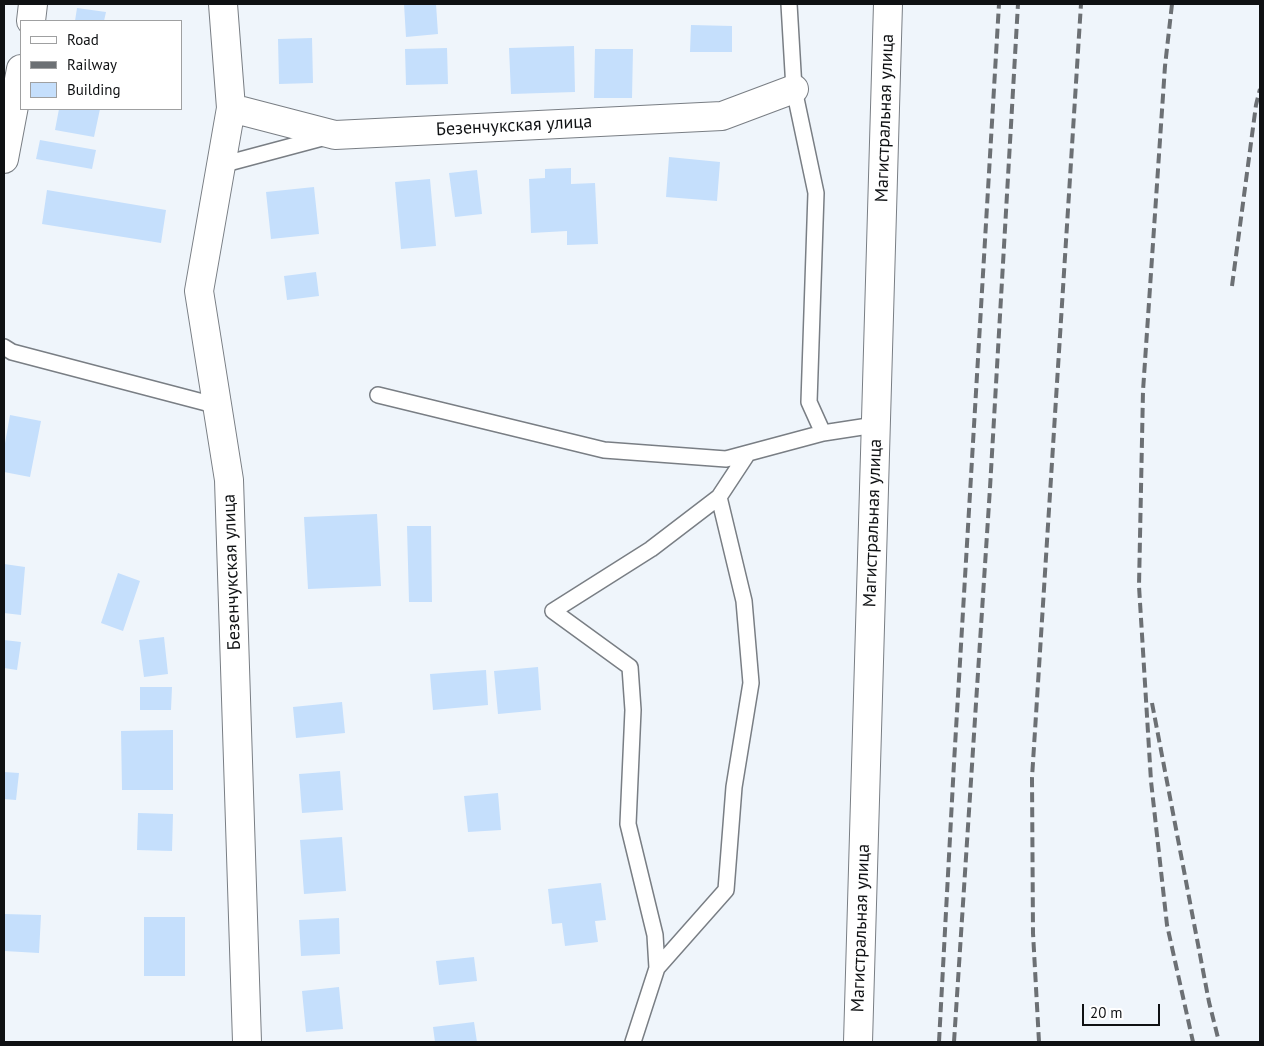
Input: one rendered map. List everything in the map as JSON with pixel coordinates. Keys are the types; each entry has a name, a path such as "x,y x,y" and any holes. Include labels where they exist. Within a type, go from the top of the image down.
{"street":[{"path":"31,20 33,4"},
{"name":"Безенчукская улица","path":"223,4 231,108 199,291 229,480 247,1042"},
{"name":"Магистральная улица","path":"858,1042 888,4"},
{"path":"4,159 20,75"},
{"name":"Безенчукская улица","path":"231,108 335,135 722,116 794,89"}],"lane":[{"path":"789,4 794,89 816,193 809,402 823,433"},
{"path":"221,165 335,135"},
{"path":"4,347 12,352 218,406"},
{"path":"378,395 604,450 726,459 823,433 875,425"},
{"path":"634,1042 657,968 656,935 628,824 633,710 630,667 553,611 651,549 719,498 748,453"},
{"path":"657,968 726,890 734,787 751,683 744,601 719,498"}],"building":[{"path":"404,4 436,4 438,34 406,37"},
{"path":"77,8 106,12 104,20 75,20"},
{"path":"691,25 732,26 732,52 690,52"},
{"path":"312,38 313,83 279,84 278,39"},
{"path":"574,46 575,92 511,94 509,48"},
{"path":"447,48 448,84 406,85 405,49"},
{"path":"595,49 633,49 632,98 594,98"},
{"path":"59,110 100,110 94,137 55,130"},
{"path":"40,140 96,150 92,169 36,159"},
{"path":"669,157 720,162 717,201 666,197"},
{"path":"571,168 571,184 595,183 598,244 567,245 567,231 531,233 529,179 545,178 545,169"},
{"path":"477,170 482,214 455,217 449,173"},
{"path":"430,179 436,246 401,249 395,182"},
{"path":"314,187 319,234 271,239 266,192"},
{"path":"47,190 166,210 161,243 42,224"},
{"path":"316,272 319,296 287,300 284,276"},
{"path":"10,415 41,421 30,477 4,472 4,449"},
{"path":"377,514 381,586 308,589 304,517"},
{"path":"407,526 431,526 432,602 409,602"},
{"path":"4,564 25,567 21,615 4,613"},
{"path":"118,573 140,581 123,631 101,623"},
{"path":"164,637 168,674 144,677 139,640"},
{"path":"4,640 21,642 17,670 4,668"},
{"path":"538,667 541,710 498,714 494,671"},
{"path":"486,670 488,705 433,710 430,674"},
{"path":"140,687 172,687 171,710 140,710"},
{"path":"342,702 345,733 296,738 293,707"},
{"path":"173,730 173,790 122,790 121,731"},
{"path":"340,771 343,810 302,813 299,774"},
{"path":"4,772 19,773 16,800 4,799"},
{"path":"498,793 501,830 468,832 464,796"},
{"path":"138,813 173,814 172,851 137,850"},
{"path":"342,837 346,891 304,894 300,840"},
{"path":"601,883 606,920 595,921 598,942 565,946 562,923 552,924 548,889"},
{"path":"4,914 41,915 39,953 4,951"},
{"path":"144,917 185,917 185,976 144,976"},
{"path":"339,918 340,954 301,956 299,920"},
{"path":"474,957 477,981 439,985 436,961"},
{"path":"339,987 343,1029 306,1032 302,991"},
{"path":"474,1022 477,1042 435,1042 433,1027"}],"railway":[{"path":"939,1042 999,4"},
{"path":"954,1042 990,488 1018,4"},
{"path":"1039,1042 1033,933 1032,778 1081,4"},
{"path":"1172,4 1165,66 1143,391 1139,586 1151,781 1167,925 1193,1042"},
{"path":"1232,286 1256,105 1260,89"},
{"path":"1152,703 1209,1002 1219,1042"}]}
